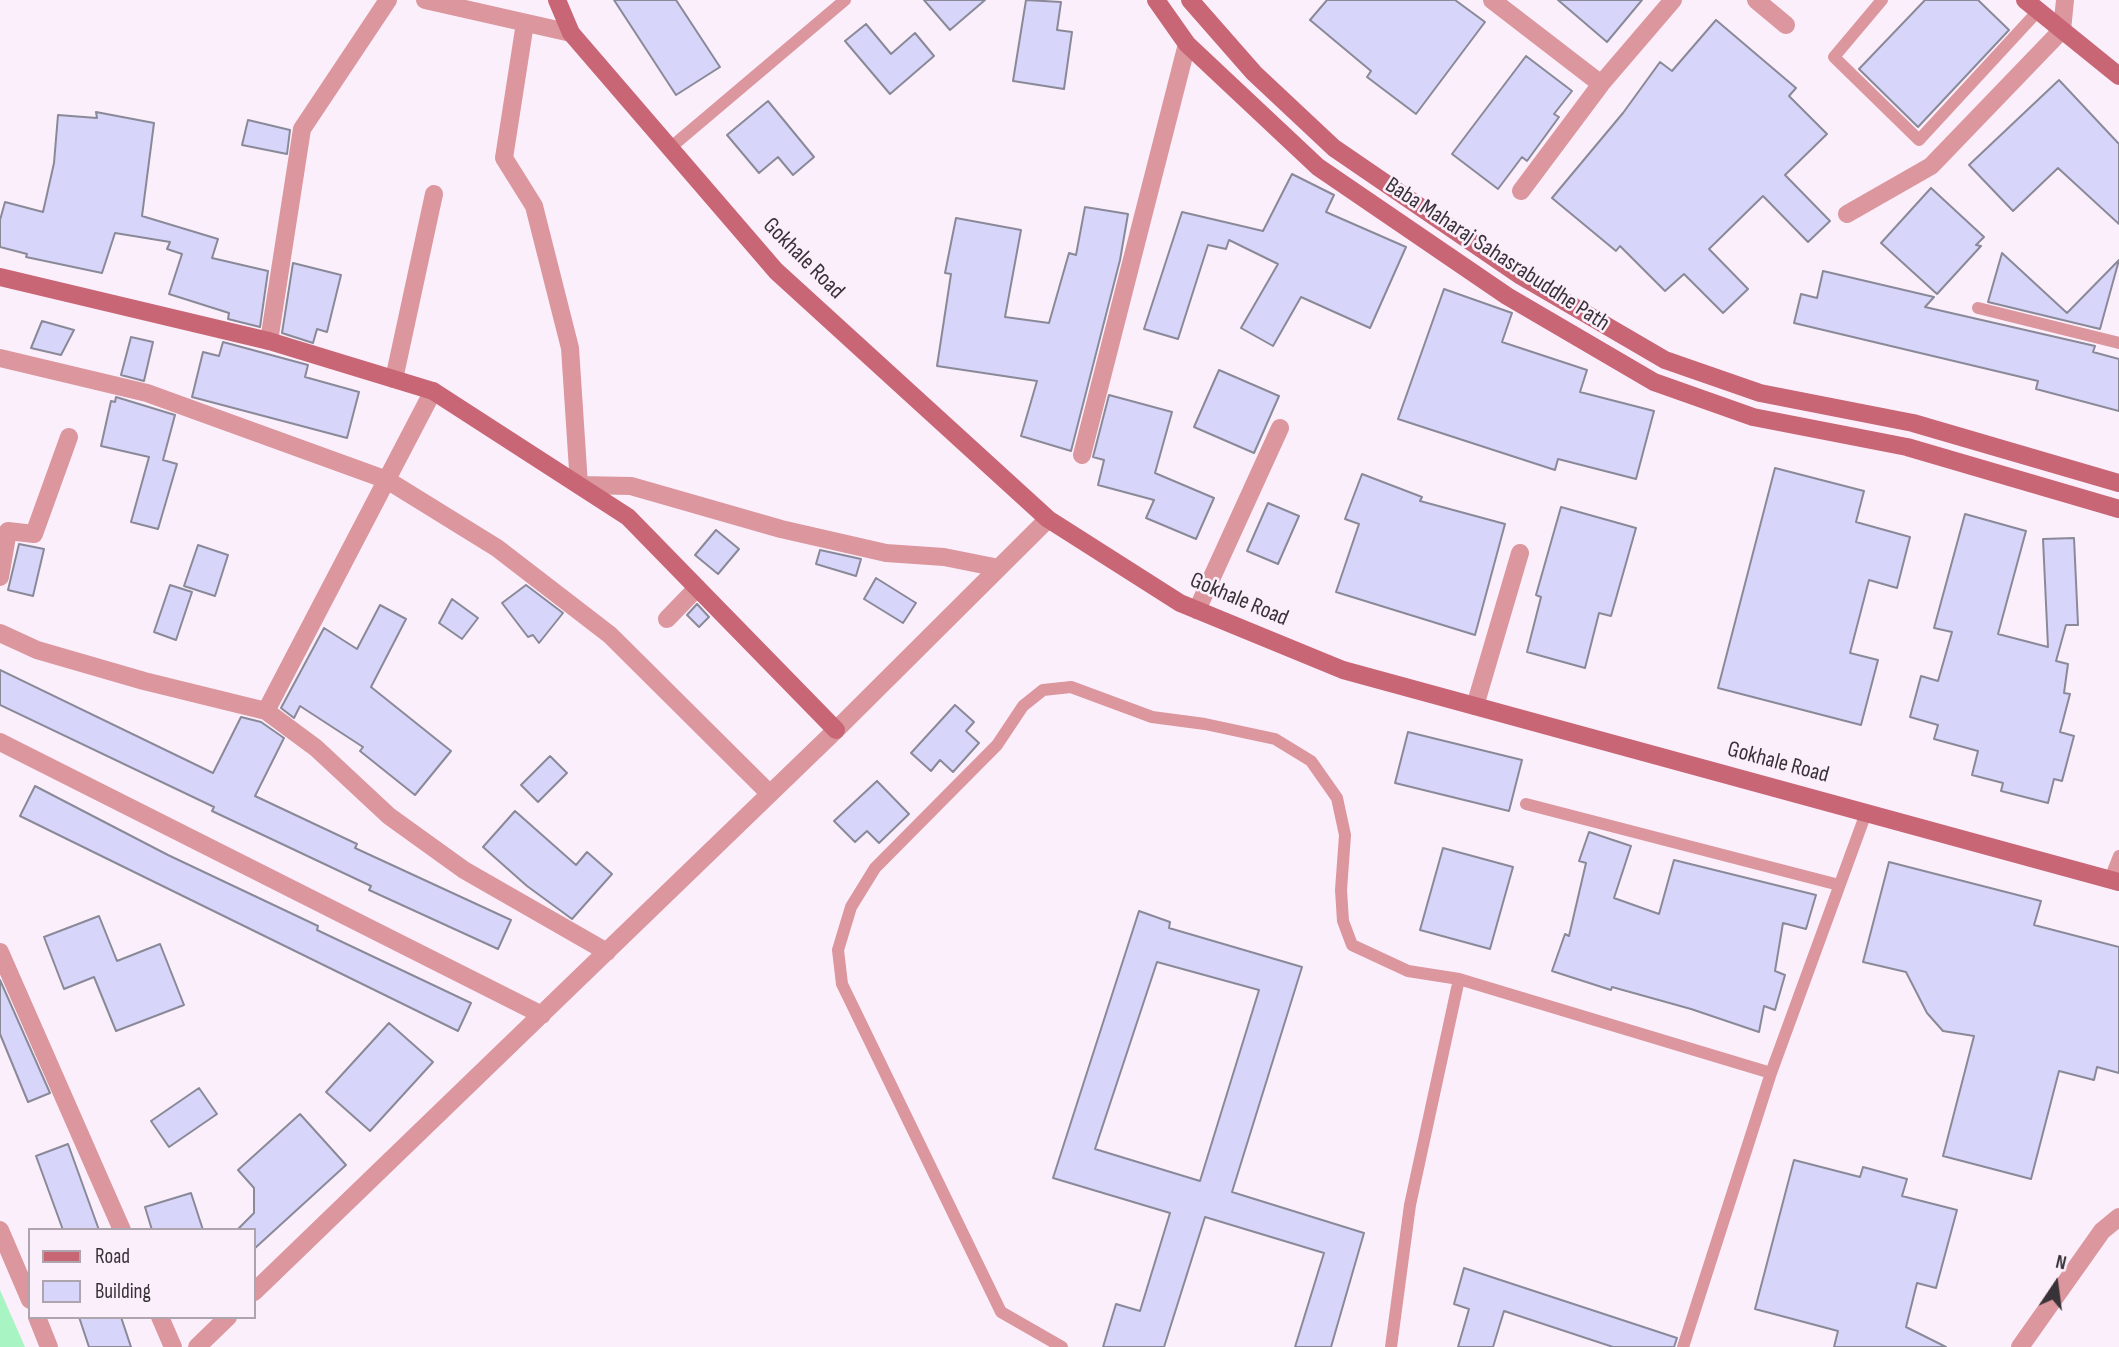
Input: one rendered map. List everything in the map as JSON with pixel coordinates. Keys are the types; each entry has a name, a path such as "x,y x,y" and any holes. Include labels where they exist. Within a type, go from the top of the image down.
{"street":[{"path":"269,341 302,130 388,0"},
{"path":"425,0 571,33"},
{"name":"Gokhale Road","path":"557,0 571,33 776,271 1048,519 1180,603 1343,670 2115,881"},
{"name":"Baba Maharaj Sahasrabuddhe Path","path":"1156,0 1187,44 1318,167 1507,296 1654,382 1753,417 1907,447 2119,509"},
{"name":"Baba Maharaj Sahasrabuddhe Path","path":"1190,0 1254,73 1334,148 1521,276 1665,360 1760,393 1913,423 2119,483"},
{"path":"1492,0 1601,84"},
{"path":"1521,191 1601,84 1673,0"},
{"path":"1756,0 1786,25"},
{"path":"1847,214 1931,166 2062,30 2065,0"},
{"path":"2031,6 2119,76"},
{"path":"525,23 505,158 534,206 570,348 579,485"},
{"path":"1082,455 1187,44"},
{"path":"394,379 434,194"},
{"path":"1436,247 1449,227"},
{"path":"0,277 269,341 433,391 628,517 836,730"},
{"path":"0,358 147,393 387,480 497,548 610,635 770,794"},
{"path":"266,711 433,391"},
{"path":"1197,610 1280,428"},
{"path":"0,577 8,531 34,534 69,437"},
{"path":"579,485 631,486 780,529 886,553 944,557 999,568"},
{"path":"256,1290 836,730 1048,519"},
{"path":"1475,706 1520,552"},
{"path":"667,619 697,588"},
{"path":"0,633 37,650 144,681 266,711 316,748 389,816 464,870 607,952"},
{"path":"0,742 542,1015"},
{"path":"0,952 121,1228"},
{"path":"2020,1347 2102,1231 2119,1217"},
{"path":"0,1230 28,1295"},
{"path":"38,1319 49,1347"},
{"path":"161,1319 173,1347"},
{"path":"197,1347 226,1319"}],"lane":[{"path":"670,148 845,0"},
{"path":"1882,0 1834,57 1919,140 2031,6"},
{"path":"1978,308 2119,343"},
{"path":"1062,1347 1000,1312 842,984 838,950 851,907 875,868 997,745 1023,706 1043,690 1071,687 1152,717 1205,724 1275,739 1311,761 1337,798 1345,835 1341,891 1343,921 1352,945 1408,971 1459,979 1771,1073"},
{"path":"1526,804 1839,885"},
{"path":"1683,1347 1771,1073 1866,813"},
{"path":"2115,881 2119,856"},
{"path":"1391,1347 1410,1205 1459,979"}],"green space":[{"path":"0,1290 25,1347 0,1347"}],"building":[{"path":"614,0 676,0 720,67 676,95"},
{"path":"924,0 985,0 950,30"},
{"path":"1026,0 1061,2 1057,30 1072,32 1064,89 1013,81"},
{"path":"1327,0 1455,0 1485,22 1416,114 1367,77 1371,71 1310,20"},
{"path":"1558,0 1642,0 1607,42"},
{"path":"1925,0 1978,0 2009,30 1918,127 1859,69"},
{"path":"1716,20 1796,88 1789,96 1827,134 1785,175 1830,221 1808,242 1763,196 1709,249 1748,289 1723,313 1684,274 1665,291 1620,246 1616,251 1552,198 1623,113 1660,62 1672,71"},
{"path":"866,24 891,54 915,33 934,56 890,94 845,41"},
{"path":"1526,56 1572,91 1554,114 1559,117 1527,161 1522,157 1498,189 1452,154"},
{"path":"2059,80 2119,144 2119,224 2058,168 2013,211 1969,165"},
{"path":"768,101 814,157 793,175 778,157 759,173 727,135"},
{"path":"96,112 154,123 142,216 218,239 212,258 268,271 260,327 228,319 229,313 169,294 182,254 167,249 170,242 115,233 102,273 26,257 27,254 0,247 0,220 5,202 43,212 54,163 58,115 97,118"},
{"path":"248,120 290,130 287,154 242,145"},
{"path":"1292,174 1334,195 1326,212 1406,247 1370,328 1301,297 1273,346 1241,328 1278,264 1229,240 1226,249 1208,245 1178,339 1144,329 1182,212 1263,231"},
{"path":"1931,188 1984,237 1976,245 1981,246 1937,294 1881,243"},
{"path":"1085,207 1128,214 1120,260 1071,451 1021,436 1037,381 937,366 951,274 945,273 956,218 1021,230 1005,317 1049,323 1069,253 1076,255"},
{"path":"2002,253 2067,313 2119,260 2100,329 1988,302"},
{"path":"293,263 341,275 327,332 317,329 313,343 282,333"},
{"path":"1823,271 1934,297 1925,307 2095,346 2093,352 2119,359 2119,411 2036,389 2038,381 1794,323 1801,294 1817,298"},
{"path":"1444,289 1512,313 1502,342 1587,370 1580,392 1654,411 1636,479 1558,459 1555,470 1398,419"},
{"path":"42,321 74,330 61,355 31,348"},
{"path":"131,337 153,342 144,381 121,375"},
{"path":"223,342 308,365 305,377 359,392 347,438 192,397 203,352 219,356"},
{"path":"1219,370 1279,396 1254,453 1194,427"},
{"path":"1109,395 1172,412 1155,473 1214,498 1196,539 1146,518 1154,500 1098,485 1104,460 1093,457"},
{"path":"116,397 175,415 163,460 177,464 158,529 131,522 149,457 101,446 111,401 115,402"},
{"path":"1775,468 1864,491 1856,522 1910,537 1897,588 1869,580 1850,653 1878,660 1861,725 1718,688"},
{"path":"1362,474 1422,497 1420,501 1505,524 1475,635 1336,592 1359,524 1345,519"},
{"path":"1268,503 1299,516 1278,564 1247,551"},
{"path":"1561,507 1636,528 1611,616 1599,613 1585,668 1527,652 1541,597 1536,595"},
{"path":"1965,514 2026,531 1998,634 2048,647 2043,539 2074,538 2078,625 2066,625 2056,661 2068,664 2064,693 2070,694 2060,732 2074,736 2062,781 2054,779 2048,803 2001,791 2003,783 1972,775 1978,751 1934,739 1938,725 1910,717 1921,676 1938,681 1952,632 1934,628"},
{"path":"716,530 739,549 718,574 695,555"},
{"path":"19,544 44,549 33,596 8,590"},
{"path":"198,545 228,555 215,596 184,586"},
{"path":"820,550 861,559 856,576 816,564"},
{"path":"876,578 916,603 903,623 864,599"},
{"path":"170,585 192,592 176,640 154,632"},
{"path":"526,585 563,613 539,643 533,635 528,637 502,603"},
{"path":"452,599 478,618 462,639 439,623"},
{"path":"697,604 709,617 699,627 687,615"},
{"path":"380,605 406,619 371,687 451,751 415,795 360,751 363,747 300,706 294,718 281,708 324,628 357,649"},
{"path":"0,670 213,773 241,717 261,722 284,738 255,796 357,844 355,848 511,920 498,949 369,890 371,886 212,811 214,807 0,705"},
{"path":"955,705 974,722 966,731 979,743 953,772 940,760 931,771 911,753"},
{"path":"1408,732 1522,760 1509,811 1395,783"},
{"path":"550,756 567,773 538,802 521,785"},
{"path":"877,781 909,814 879,843 867,831 855,842 834,821"},
{"path":"35,786 168,855 318,926 317,930 471,1003 458,1031 20,816"},
{"path":"515,811 576,865 587,852 612,874 572,919 527,886 483,847"},
{"path":"1589,832 1631,846 1614,898 1659,914 1674,860 1816,895 1806,929 1783,923 1775,971 1785,975 1775,1010 1764,1006 1759,1032 1691,1009 1612,987 1611,990 1552,971 1565,934 1569,936 1586,863 1579,861"},
{"path":"1443,848 1513,867 1490,949 1420,930"},
{"path":"1889,862 2041,901 2034,925 2119,947 2119,1073 2097,1067 2094,1080 2059,1071 2031,1179 1943,1156 1974,1036 1943,1031 1927,1013 1906,972 1863,962"},
{"path":"1139,911 1170,922 1169,928 1302,967 1232,1192 1364,1233 1331,1347 1295,1347 1324,1253 1205,1217 1164,1347 1103,1347 1116,1304 1140,1311 1170,1213 1053,1178","holes":["1157,962 1259,990 1200,1181 1095,1149"]},
{"path":"99,916 117,961 160,944 184,1005 116,1031 94,977 64,989 44,937"},
{"path":"0,980 50,1093 28,1102 0,1034"},
{"path":"389,1023 433,1062 370,1131 326,1092"},
{"path":"199,1088 217,1114 169,1147 151,1121"},
{"path":"300,1114 346,1165 256,1247 256,1228 239,1228 254,1213 254,1188 238,1170"},
{"path":"68,1144 98,1228 62,1228 36,1156"},
{"path":"1794,1160 1860,1177 1863,1167 1907,1179 1902,1196 1957,1210 1936,1288 1917,1283 1906,1327 1946,1347 1834,1347 1838,1331 1755,1309"},
{"path":"191,1193 202,1228 151,1228 145,1207"},
{"path":"1464,1268 1677,1338 1674,1347 1613,1347 1504,1311 1493,1347 1458,1347 1469,1309 1454,1304"},
{"path":"80,1319 122,1319 131,1347 89,1347"}]}
